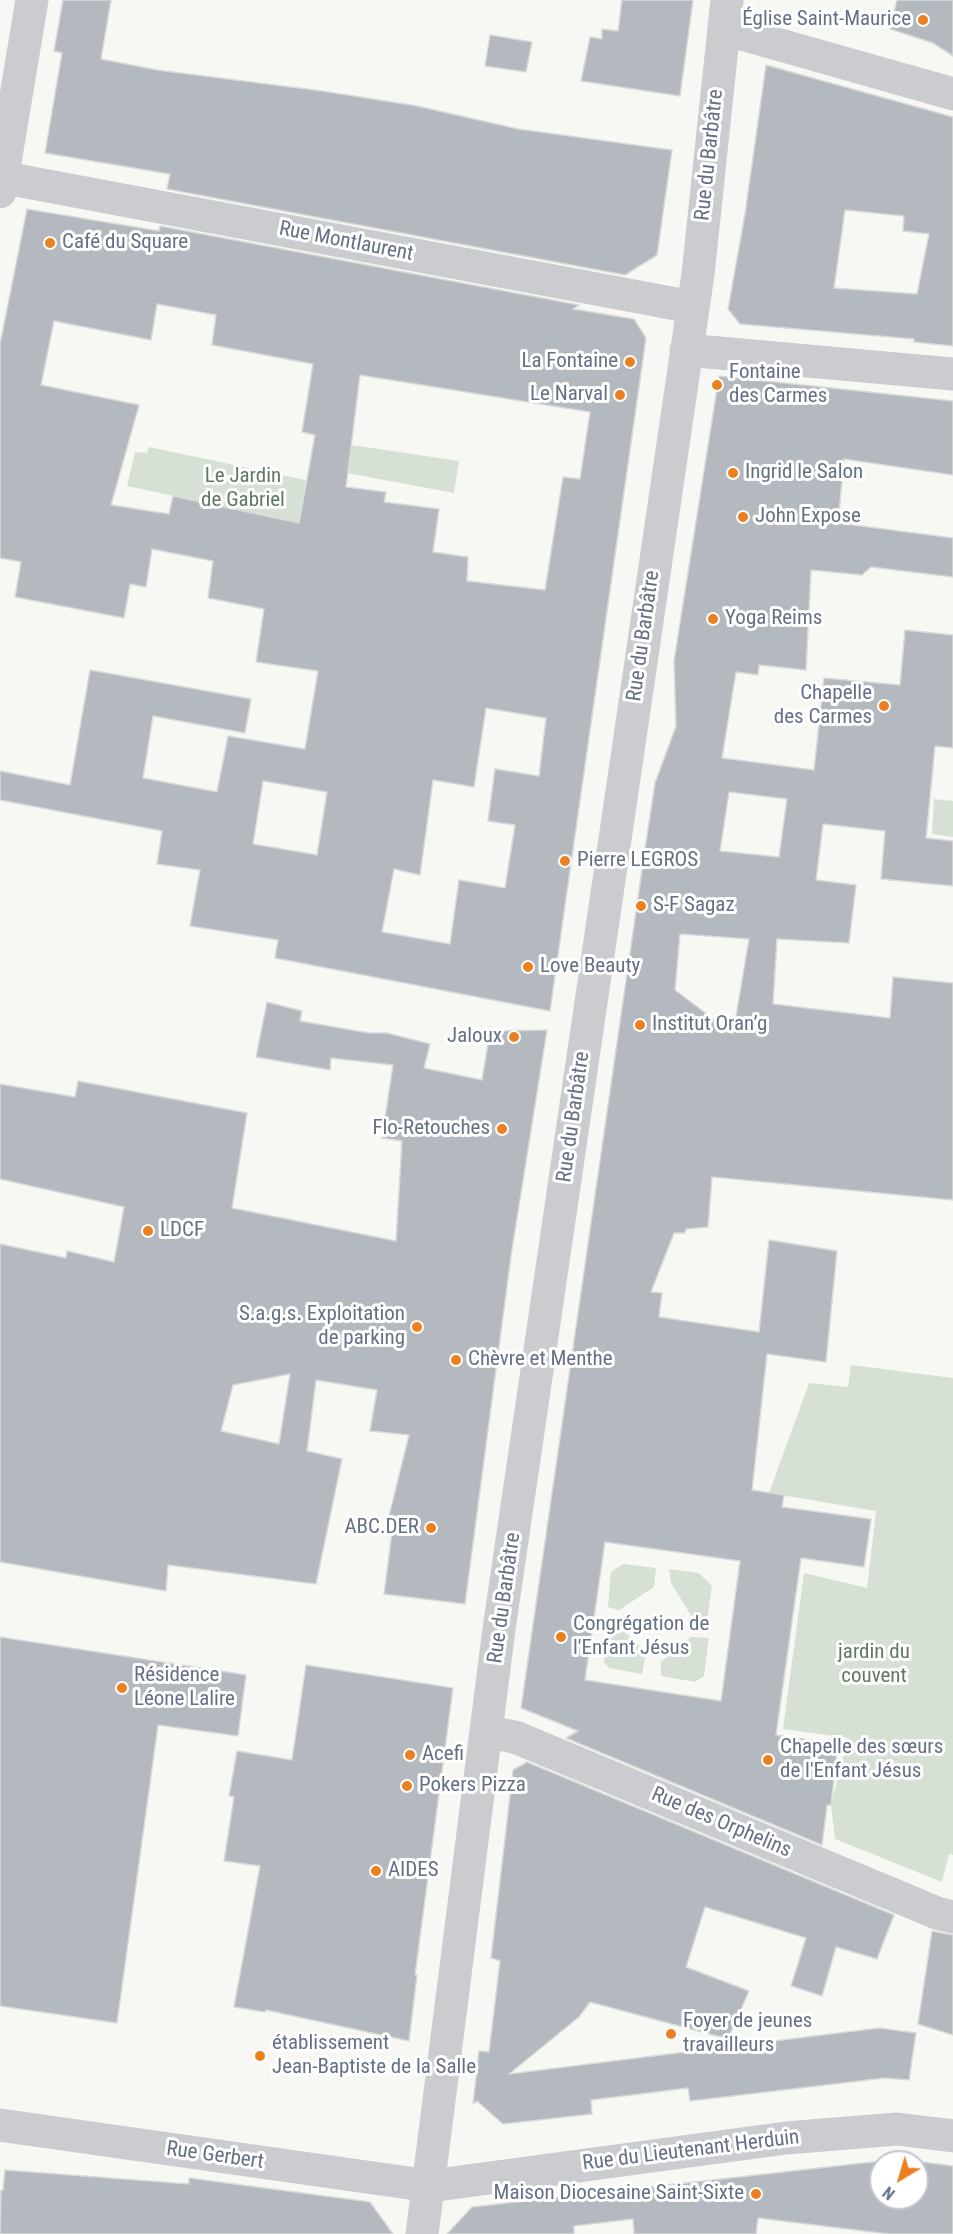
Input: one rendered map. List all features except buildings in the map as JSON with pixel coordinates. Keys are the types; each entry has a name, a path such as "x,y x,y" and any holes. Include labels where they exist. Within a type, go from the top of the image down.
{"street":[{"path":"1,182 32,0"},
{"path":"725,14 953,94"},
{"name":"Rue du Barbâtre","path":"422,2234 430,2186 503,1605 698,274 725,14"},
{"name":"Rue Montlaurent","path":"1,182 692,307"},
{"path":"686,350 953,374"},
{"name":"Rue des Orphelins","path":"488,1732 515,1737 927,1909 953,1917"},
{"name":"Rue Gerbert","path":"0,2125 430,2186"},
{"name":"Rue du Lieutenant Herduin","path":"430,2186 786,2138 897,2129 953,2136"}],"green space":[{"path":"325,441 459,461 454,493 320,468"},
{"name":"Le Jardin de Gabriel","path":"149,447 306,480 299,523 127,486 135,452 147,453"},
{"path":"934,799 953,801 953,837 932,834"},
{"name":"jardin du couvent","path":"851,1365 953,1378 953,1855 949,1854 942,1882 835,1839 831,1805 848,1738 783,1729 804,1573 867,1588 876,1511 769,1493 809,1383 848,1387"},
{"path":"623,1564 656,1568 654,1587 619,1610 608,1607 611,1572"},
{"path":"669,1569 699,1573 712,1586 707,1621 694,1620 671,1583"},
{"path":"606,1625 621,1628 646,1653 642,1674 609,1668 604,1662"},
{"path":"691,1637 709,1638 704,1676 695,1682 661,1676 661,1662"}],"place":[{"name":"Église Saint-Maurice","path":"923,20"},
{"name":"Café du Square","path":"50,243"},
{"name":"La Fontaine","path":"630,362"},
{"name":"Fontaine des Carmes","path":"717,385"},
{"name":"Le Narval","path":"620,395"},
{"name":"Ingrid le Salon","path":"733,473"},
{"name":"John Expose","path":"743,517"},
{"name":"Yoga Reims","path":"713,619"},
{"name":"Chapelle des Carmes","path":"884,706"},
{"name":"Pierre LEGROS","path":"565,861"},
{"name":"S-F Sagaz","path":"641,906"},
{"name":"Love Beauty","path":"528,967"},
{"name":"Institut Oran’g","path":"640,1025"},
{"name":"Jaloux","path":"514,1037"},
{"name":"Flo-Retouches","path":"502,1129"},
{"name":"LDCF","path":"148,1231"},
{"name":"S.a.g.s. Exploitation de parking","path":"417,1327"},
{"name":"Chèvre et Menthe","path":"456,1360"},
{"name":"ABC.DER","path":"431,1528"},
{"name":"Congrégation de l'Enfant Jésus","path":"561,1637"},
{"name":"Résidence Léone Lalire","path":"122,1688"},
{"name":"Acefi","path":"410,1755"},
{"name":"Chapelle des sœurs de l'Enfant Jésus","path":"768,1760"},
{"name":"Pokers Pizza","path":"407,1786"},
{"name":"AIDES","path":"376,1871"},
{"name":"Foyer de jeunes travailleurs","path":"671,2034"},
{"name":"établissement Jean-Baptiste de la Salle","path":"260,2056"},
{"name":"Maison Diocesaine Saint-Sixte","path":"756,2194"}]}
